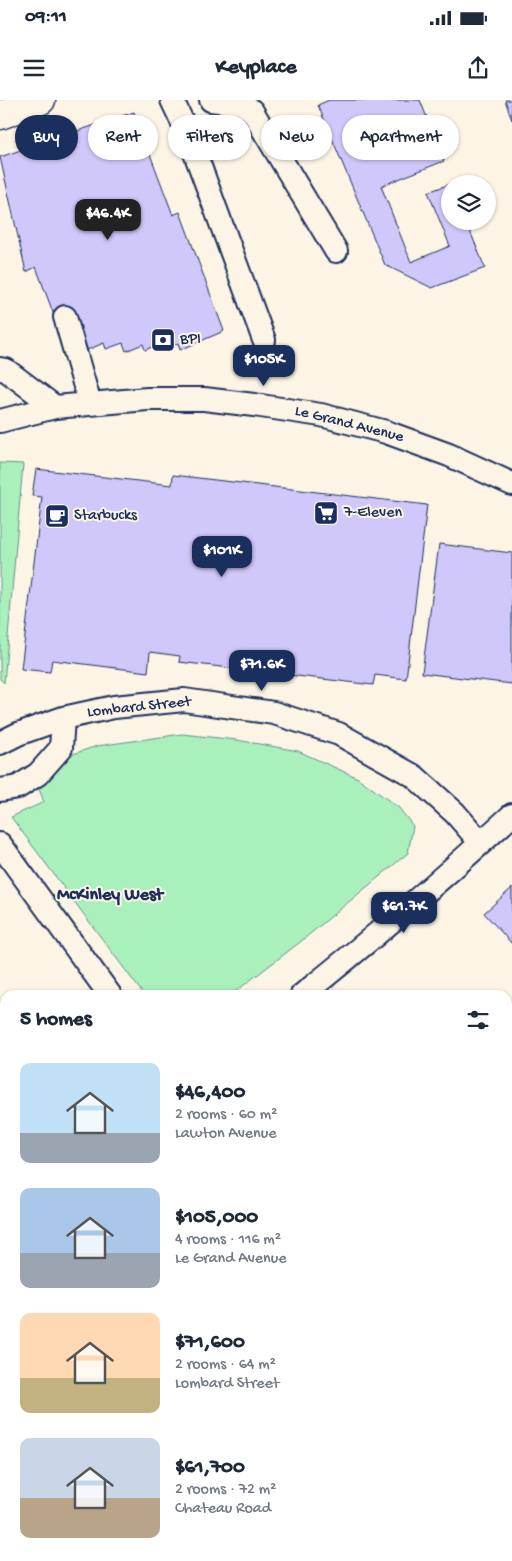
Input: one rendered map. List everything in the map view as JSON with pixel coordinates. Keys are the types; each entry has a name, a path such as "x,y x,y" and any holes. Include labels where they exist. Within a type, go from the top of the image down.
{"main road":[{"path":"0,115 41,100"}],"street":[{"path":"172,100 188,134 264,340"},
{"path":"211,100 241,104 252,111 336,251"},
{"path":"65,317 90,404"},
{"path":"0,369 6,370 55,407"},
{"name":"Le Grand Avenue","path":"0,421 55,407 147,399 204,399 254,404 321,415 386,432 448,455 512,484"},
{"name":"Lombard Street","path":"0,742 63,718 114,708 184,700 274,713 338,734 414,776 455,814 481,843"},
{"path":"0,790 18,787 38,774 61,748 63,718"},
{"path":"308,990 481,843 512,814"},
{"path":"0,844 106,990"}],"green space":[{"path":"0,463 23,464 4,683 0,679"},
{"path":"182,734 237,740 298,751 358,778 399,808 413,826 408,853 299,943 238,990 140,990 11,817 44,802 31,768 97,746"}],"building":[{"path":"329,100 420,100 426,115 342,115 342,160 444,160 381,186 411,262 450,246 443,230 470,230 485,268 432,288 385,265 332,138 332,115 322,115 318,105"},
{"path":"505,100 512,100 512,120"},
{"path":"88,127 88,160 152,160 173,215 180,212 224,331 180,350 178,343 162,350 159,344 145,350 143,344 126,351 123,343 106,349 104,343 87,350 85,345 67,350 36,267 26,272 0,157 15,152 15,160 78,160 78,131"},
{"path":"441,187 441,224 428,192"},
{"path":"36,469 172,485 173,475 427,505 406,679 375,675 373,685 179,662 180,656 150,652 148,672 52,660 50,672 21,669 42,497 32,496"},
{"path":"439,544 512,553 512,684 422,673"},
{"path":"512,888 512,944 484,913"}],"place":[{"name":"BPI","path":"163,340"},
{"name":"7-Eleven","path":"326,513"},
{"name":"Starbucks","path":"57,516"}],"district":[{"name":"McKinley West","path":"110,895"}]}
